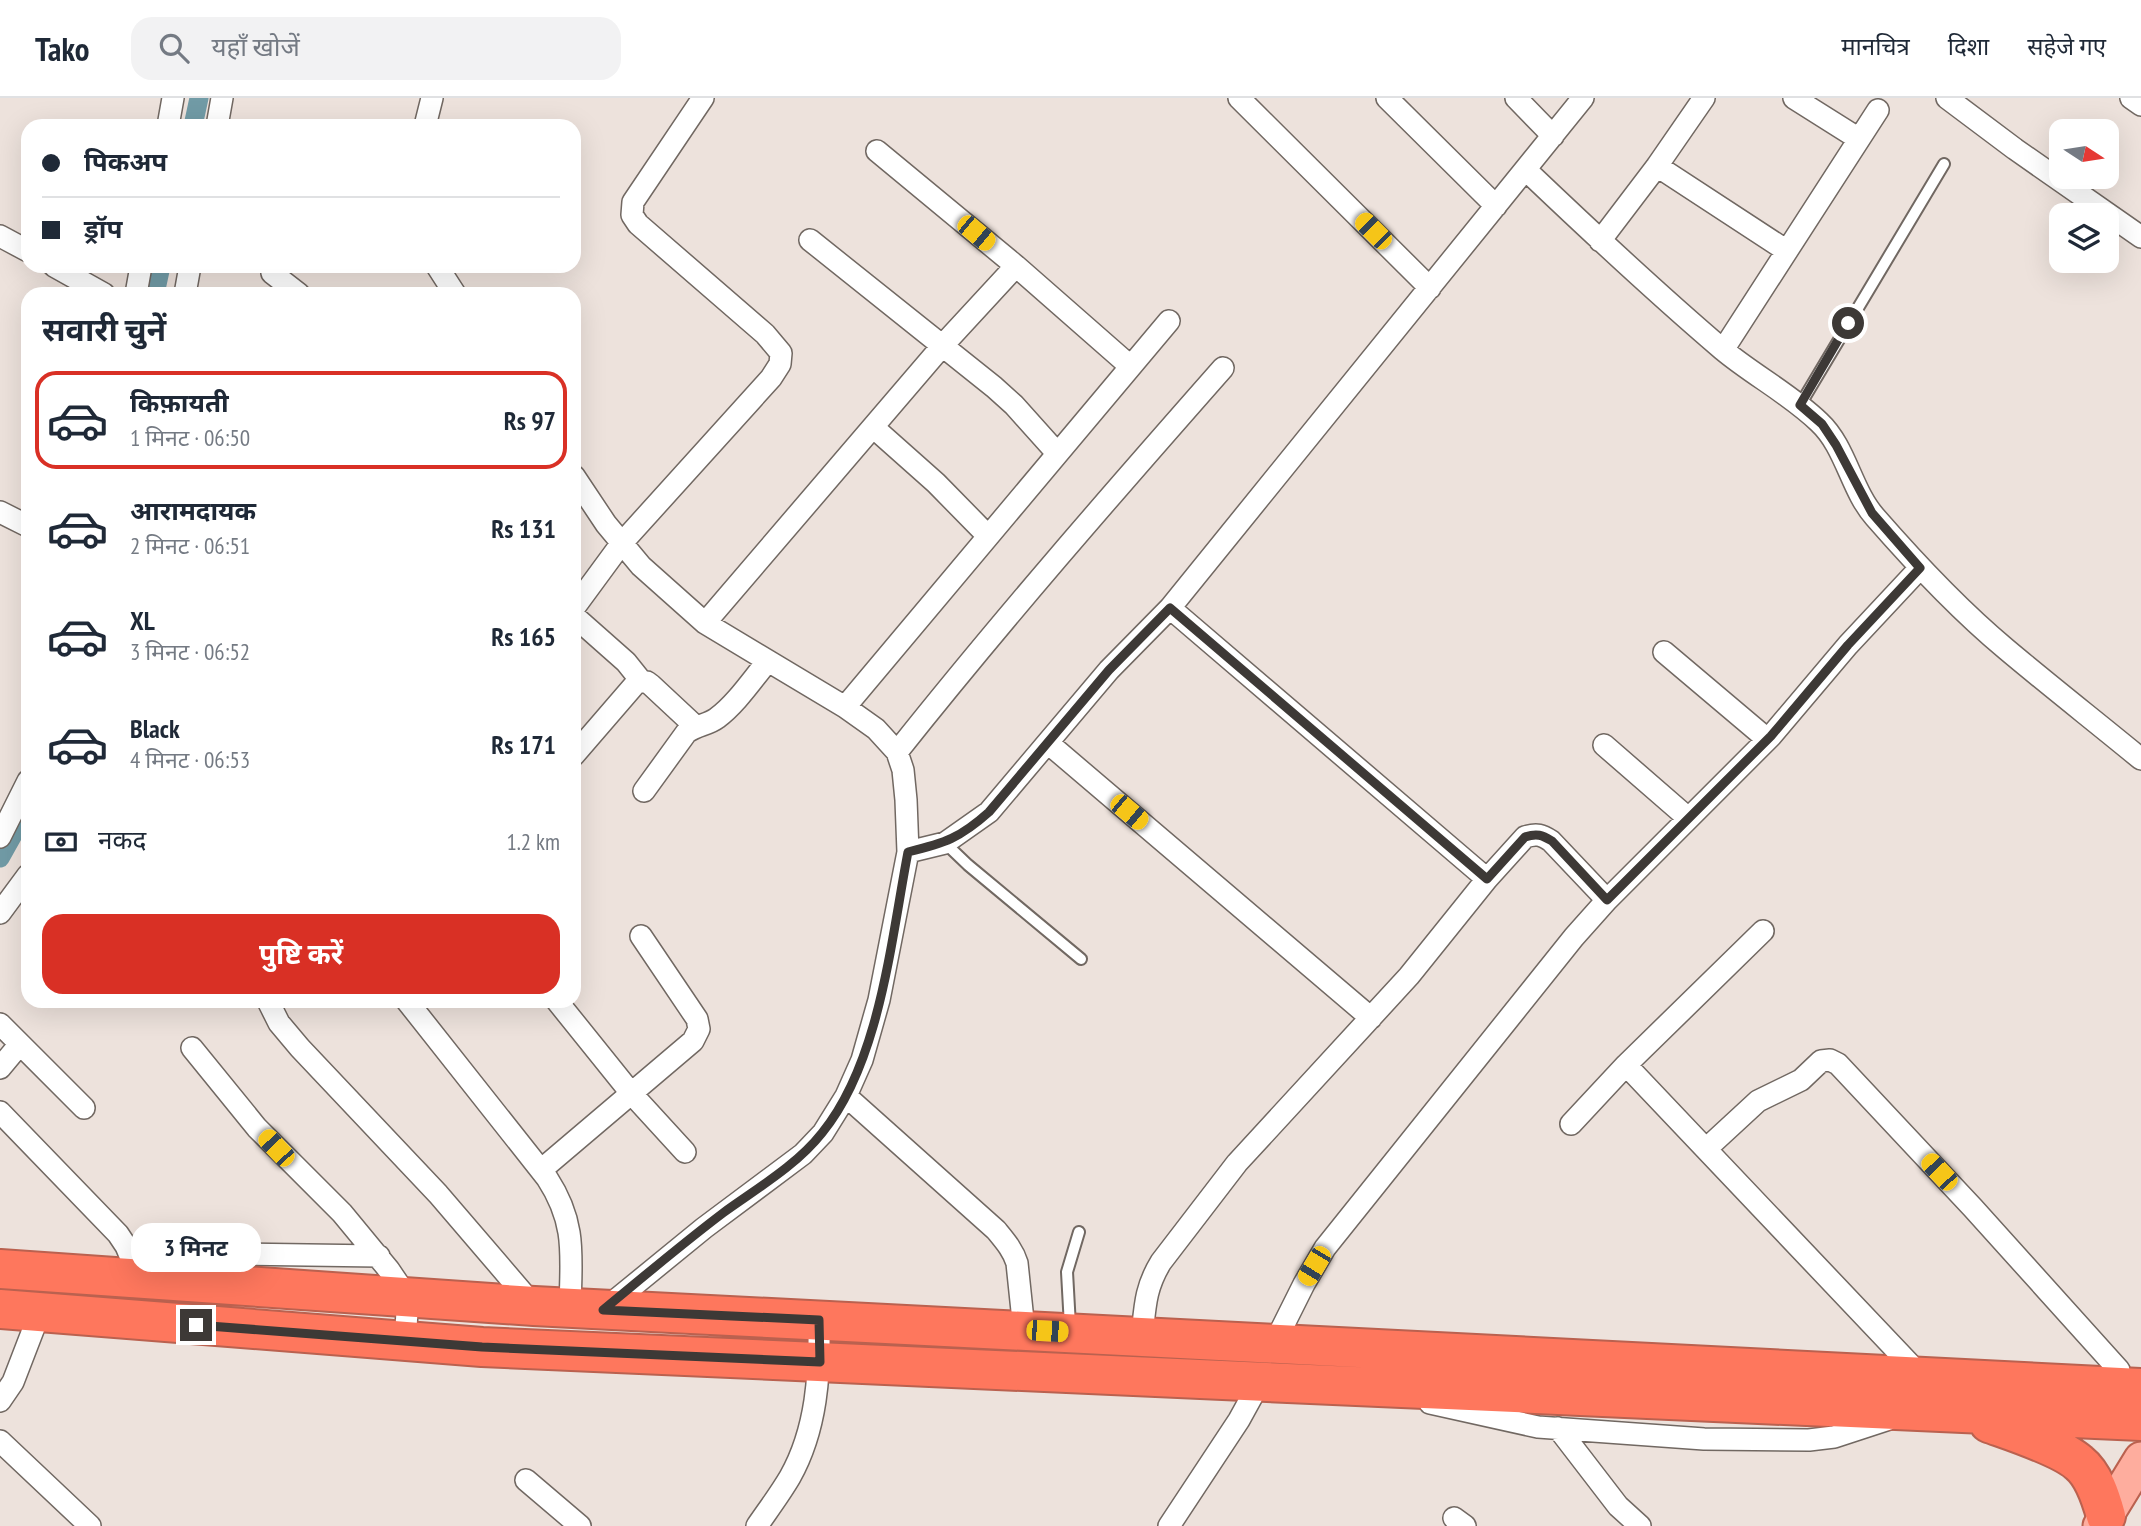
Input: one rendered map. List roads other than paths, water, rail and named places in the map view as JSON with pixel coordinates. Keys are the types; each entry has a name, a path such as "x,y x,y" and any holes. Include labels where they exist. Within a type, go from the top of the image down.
{"highway":[{"path":"0,1269 569,1308 1275,1342 1918,1393 2065,1454 2080,1463 2089,1475 2110,1523"},
{"path":"0,1309 482,1347 1354,1385 1918,1393 2133,1374"},
{"path":"1959,1412 2141,1421"}],"main road":[{"path":"2110,1523 2141,1459"},
{"path":"2110,1523 2141,1498"}],"street":[{"path":"169,119 173,98"},
{"path":"218,119 222,98"},
{"path":"427,119 432,98"},
{"path":"581,598 621,544 771,378 780,364 781,353 765,334 638,224 632,215 634,202 703,98"},
{"path":"1239,98 1430,288"},
{"path":"1387,98 1496,206"},
{"path":"1516,98 1553,136"},
{"path":"908,852 945,843 989,812 1109,670 1170,608 1583,98"},
{"path":"1600,241 1704,98"},
{"path":"1794,98 1859,139"},
{"path":"2131,98 2141,106"},
{"path":"1959,102 2141,237"},
{"path":"1723,350 1878,110"},
{"path":"877,151 1016,266 1130,366"},
{"path":"1657,166 1787,251"},
{"path":"1526,170 1600,241 1723,350 1822,424 1872,513 1920,568 2005,648 2139,754"},
{"path":"0,236 21,247"},
{"path":"810,240 1014,405 1058,453"},
{"path":"705,623 943,345 1016,266"},
{"path":"66,273 92,287"},
{"path":"272,273 290,287"},
{"path":"845,707 1169,321"},
{"path":"897,752 1059,553 1223,368"},
{"path":"873,427 936,483 988,535"},
{"path":"569,1308 704,1228 803,1154 823,1133 846,1096 862,1060 879,1000 908,852 906,800 897,752 876,729 845,707 705,623 641,566 621,544 581,486"},
{"path":"0,512 21,522"},
{"path":"1275,1342 1325,1248 1531,989 1607,900 1767,739 1848,645 1920,568"},
{"path":"1170,608 1487,879"},
{"path":"581,622 626,662 642,682 651,685 695,726"},
{"path":"1664,652 1767,739"},
{"path":"644,791 686,733 695,726 711,722 721,715 767,662"},
{"path":"581,747 633,686 642,682"},
{"path":"1048,743 1371,1018"},
{"path":"1604,745 1688,818"},
{"path":"0,836 7,808 21,790"},
{"path":"1142,1336 1146,1292 1161,1262 1237,1163 1409,976 1487,879 1525,837 1542,835 1552,841 1607,900"},
{"path":"0,913 21,884"},
{"path":"1571,1124 1626,1065 1763,931"},
{"path":"541,1170 693,1041 699,1029 696,1019 641,936"},
{"path":"272,1008 279,1023 300,1048 438,1194 569,1308"},
{"path":"413,1008 559,1196 567,1214 571,1238 569,1308"},
{"path":"563,1008 631,1093 685,1152"},
{"path":"0,1024 84,1108"},
{"path":"0,1068 20,1044"},
{"path":"192,1048 257,1128 342,1213 379,1256 408,1298 405,1341"},
{"path":"1706,1149 1758,1101 1801,1080 1821,1061 1830,1060 1838,1064 2133,1374"},
{"path":"1354,1385 1499,1420 1558,1428 1704,1439 1809,1440 1834,1437 1857,1430 1918,1393 1706,1149 1626,1065"},
{"path":"846,1096 996,1230 1008,1245 1017,1263 1024,1330"},
{"path":"0,1112 118,1234 140,1279"},
{"path":"229,1254 379,1256"},
{"path":"0,1402 17,1373 40,1312"},
{"path":"757,1526 789,1477 811,1422 820,1362 819,1320"},
{"path":"1169,1526 1239,1420 1261,1380"},
{"path":"1558,1428 1618,1506 1640,1526"},
{"path":"0,1441 90,1526"},
{"path":"526,1480 580,1526"}],"lane":[{"path":"1800,405 1944,164"},
{"path":"945,843 1082,959"},
{"path":"1070,1332 1067,1272 1079,1232"}],"waterway":[{"path":"194,119 199,98"},
{"path":"156,287 160,273"},
{"path":"0,858 21,820"}]}
